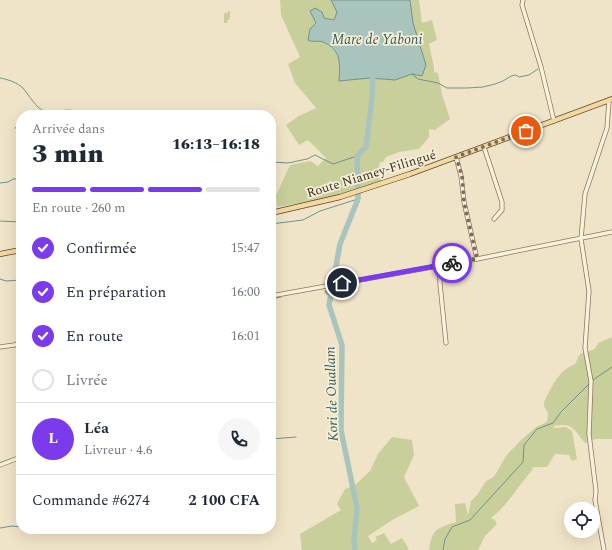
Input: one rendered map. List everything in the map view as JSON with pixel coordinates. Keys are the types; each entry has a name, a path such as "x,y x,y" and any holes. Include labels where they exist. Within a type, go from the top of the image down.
{"main road":[{"name":"Route Niamey-Filingué","path":"276,212 366,189 610,100"},
{"path":"0,254 16,251"}],"street":[{"path":"523,0 522,5 541,67 554,121"},
{"path":"604,550 595,500 596,491 589,434 591,381 585,343 589,291 581,239 585,194 607,128 610,100"},
{"path":"484,147 502,202 502,210 494,219"},
{"path":"456,157 462,176 464,202 477,259"},
{"path":"276,295 477,259 612,232"},
{"path":"440,265 440,284 446,343"},
{"path":"0,347 16,344"},
{"path":"0,465 16,459"}],"green space":[{"path":"280,0 331,0 337,12 334,21 324,18 310,29 311,42 322,41 334,49 340,59 339,80 370,78 395,80 412,74 426,65 413,23 410,0 419,0 422,23 432,20 437,40 429,44 434,72 438,73 442,94 450,119 435,130 429,129 429,137 419,149 399,152 386,157 383,162 380,162 378,170 384,181 323,199 277,207 276,196 290,165 310,161 318,166 326,158 308,140 299,145 286,125 299,116 316,108 295,83 288,64 300,57 281,15"},
{"path":"230,11 230,18 227,23 224,23 224,13 227,13"},
{"path":"612,337 612,439 595,439 585,443 569,426 554,426 554,428 566,427 572,431 577,459 572,461 569,455 555,454 547,467 532,467 533,469 508,501 491,518 495,520 497,524 485,536 478,550 429,550 430,543 436,530 456,522 455,504 465,503 468,515 471,501 486,481 494,477 506,456 536,427 547,422 548,413 544,406 544,402 560,375 575,364 580,354 595,349 598,343"},
{"path":"392,437 412,440 414,455 404,477 419,506 394,519 368,536 372,543 377,540 375,537 384,533 391,544 402,538 409,549 302,550 300,534 341,510 337,504 345,489 355,485 370,471 378,454"}],"water":[{"name":"Mare de Yaboni","path":"331,0 410,0 413,23 426,65 422,76 412,74 395,80 370,78 339,81 340,69 337,53 334,49 323,42 308,40 310,29 316,23 310,11 315,8 322,12 324,18 334,20 337,12"},
{"path":"340,290 341,293 332,298 325,291"}],"waterway":[{"path":"412,74 418,79 438,83 447,88 467,88 483,87 495,84 511,76 516,75 519,77 529,75 538,69"},
{"name":"Kori de Ouallam","path":"358,189 357,156 366,147 372,98 373,72"},
{"path":"0,78 6,79 21,86 41,110"},
{"path":"276,162 288,163 307,159 315,155 333,164 357,156"},
{"path":"0,183 16,179"},
{"name":"Kori de Ouallam","path":"355,550 354,541 357,508 341,430 342,345 329,305 340,244 358,199 358,194"},
{"path":"276,223 303,220 320,211 358,199"},
{"path":"0,221 16,222"},
{"path":"0,279 6,281 16,280"},
{"path":"276,298 281,297"},
{"path":"593,380 612,367"},
{"path":"443,550 445,539 452,527 470,520 523,462 524,445 537,429 553,423 561,412 589,384"},
{"path":"276,439 296,437"},
{"path":"0,528 16,526"}],"way so far":[{"path":"452,263 477,259 464,202 462,176 456,157 526,131"}],"route":[{"path":"342,283 452,263"}]}
